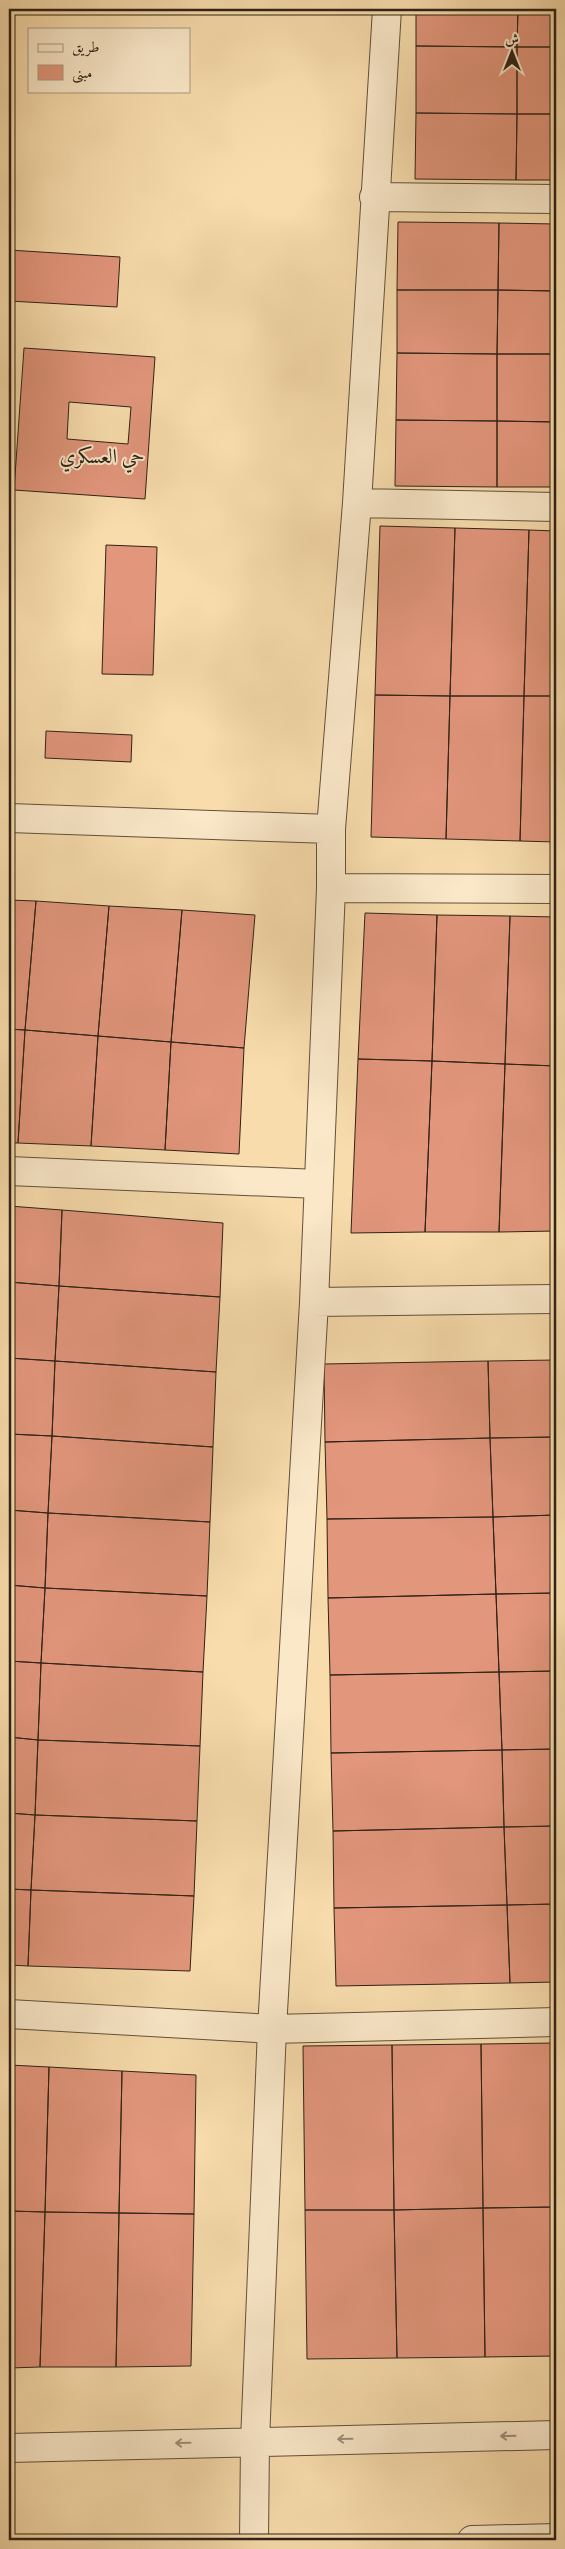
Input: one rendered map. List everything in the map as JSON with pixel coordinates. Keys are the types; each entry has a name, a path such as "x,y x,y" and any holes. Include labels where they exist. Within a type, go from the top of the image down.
{"street":[{"path":"254,2540 255,2441 272,2029 314,1302 331,888 331,830 357,504 386,9"},
{"path":"374,197 556,199"},
{"path":"357,504 556,507"},
{"path":"9,818 331,830"},
{"path":"331,888 556,889"},
{"path":"9,1171 318,1184"},
{"path":"314,1302 556,1299"},
{"path":"9,2014 272,2029 556,2022"},
{"path":"9,2448 556,2435"},
{"path":"472,2540 556,2538"}],"building":[{"path":"416,9 518,9 517,47 416,46"},
{"path":"518,9 556,9 556,47 517,47"},
{"path":"416,46 517,47 517,114 416,113"},
{"path":"517,47 556,47 556,114 517,114"},
{"path":"416,113 517,114 516,180 415,179"},
{"path":"517,114 556,114 556,180 516,180"},
{"path":"398,222 499,223 498,290 397,290"},
{"path":"499,223 556,224 556,291 498,290"},
{"path":"9,250 120,257 117,307 9,301"},
{"path":"397,290 498,290 497,354 397,353"},
{"path":"498,290 556,291 556,354 497,354"},
{"path":"24,348 155,357 145,499 14,490","holes":["69,402 131,407 128,444 67,439"]},
{"path":"397,353 497,354 497,421 396,420"},
{"path":"497,354 556,354 556,422 497,421"},
{"path":"396,420 497,421 497,487 395,486"},
{"path":"497,421 556,422 556,487 497,487"},
{"path":"380,526 455,528 450,696 375,695"},
{"path":"455,528 529,530 524,696 450,696"},
{"path":"529,530 556,531 556,696 524,696"},
{"path":"106,545 157,547 153,675 102,674"},
{"path":"375,695 450,696 446,839 371,837"},
{"path":"450,696 524,696 520,841 446,839"},
{"path":"524,696 556,696 556,842 520,841"},
{"path":"46,731 132,735 131,762 45,758"},
{"path":"9,900 36,901 25,1030 9,1029"},
{"path":"36,901 109,906 98,1036 25,1030"},
{"path":"109,906 182,910 171,1042 98,1036"},
{"path":"182,910 255,915 244,1048 171,1042"},
{"path":"365,913 437,915 432,1061 358,1059"},
{"path":"437,915 510,916 505,1064 432,1061"},
{"path":"510,916 556,917 556,1066 505,1064"},
{"path":"9,1029 25,1030 18,1143 9,1143"},
{"path":"25,1030 98,1036 91,1146 18,1143"},
{"path":"98,1036 171,1042 165,1150 91,1146"},
{"path":"171,1042 244,1048 239,1154 165,1150"},
{"path":"358,1059 432,1061 425,1232 351,1233"},
{"path":"432,1061 505,1064 499,1232 425,1232"},
{"path":"505,1064 556,1066 556,1231 499,1232"},
{"path":"9,1206 62,1210 59,1286 9,1282"},
{"path":"62,1210 223,1223 220,1297 59,1286"},
{"path":"9,1282 59,1286 55,1361 9,1358"},
{"path":"59,1286 220,1297 216,1372 55,1361"},
{"path":"9,1358 55,1361 52,1436 9,1434"},
{"path":"556,1360 556,1437 490,1438 488,1361"},
{"path":"55,1361 216,1372 213,1447 52,1436"},
{"path":"488,1361 490,1438 325,1442 324,1364"},
{"path":"9,1434 52,1436 48,1513 9,1510"},
{"path":"52,1436 213,1447 210,1522 48,1513"},
{"path":"556,1437 556,1515 493,1517 490,1438"},
{"path":"490,1438 493,1517 327,1519 325,1442"},
{"path":"9,1510 48,1513 45,1588 9,1585"},
{"path":"48,1513 210,1522 207,1596 45,1588"},
{"path":"556,1515 556,1593 496,1594 493,1517"},
{"path":"493,1517 496,1594 328,1598 327,1519"},
{"path":"9,1585 45,1588 41,1663 9,1661"},
{"path":"45,1588 207,1596 203,1672 41,1663"},
{"path":"556,1593 556,1671 499,1672 496,1594"},
{"path":"496,1594 499,1672 330,1675 328,1598"},
{"path":"9,1661 41,1663 38,1740 9,1737"},
{"path":"41,1663 203,1672 200,1746 38,1740"},
{"path":"556,1671 556,1749 502,1750 499,1672"},
{"path":"499,1672 502,1750 331,1753 330,1675"},
{"path":"9,1737 38,1740 35,1815 9,1813"},
{"path":"38,1740 200,1746 197,1821 35,1815"},
{"path":"556,1749 556,1826 504,1827 502,1750"},
{"path":"502,1750 504,1827 333,1831 331,1753"},
{"path":"9,1813 35,1815 31,1890 9,1889"},
{"path":"35,1815 197,1821 194,1896 31,1890"},
{"path":"556,1826 556,1904 507,1905 504,1827"},
{"path":"504,1827 507,1905 334,1908 333,1831"},
{"path":"9,1889 31,1890 28,1966 9,1965"},
{"path":"31,1890 194,1896 190,1971 28,1966"},
{"path":"556,1904 556,1982 510,1983 507,1905"},
{"path":"507,1905 510,1983 336,1986 334,1908"},
{"path":"556,2043 556,2207 483,2208 481,2044"},
{"path":"481,2044 483,2208 394,2210 392,2045"},
{"path":"392,2045 394,2210 305,2210 303,2046"},
{"path":"9,2065 49,2067 45,2212 9,2211"},
{"path":"49,2067 122,2071 119,2213 45,2212"},
{"path":"122,2071 196,2075 194,2214 119,2213"},
{"path":"556,2207 556,2356 485,2357 483,2208"},
{"path":"483,2208 485,2357 397,2358 394,2210"},
{"path":"305,2210 394,2210 397,2358 307,2359"},
{"path":"9,2211 45,2212 40,2367 9,2368"},
{"path":"45,2212 119,2213 116,2367 40,2367"},
{"path":"119,2213 194,2214 191,2366 116,2367"}],"district":[{"name":"حي العسكري","path":"102,456"}]}
